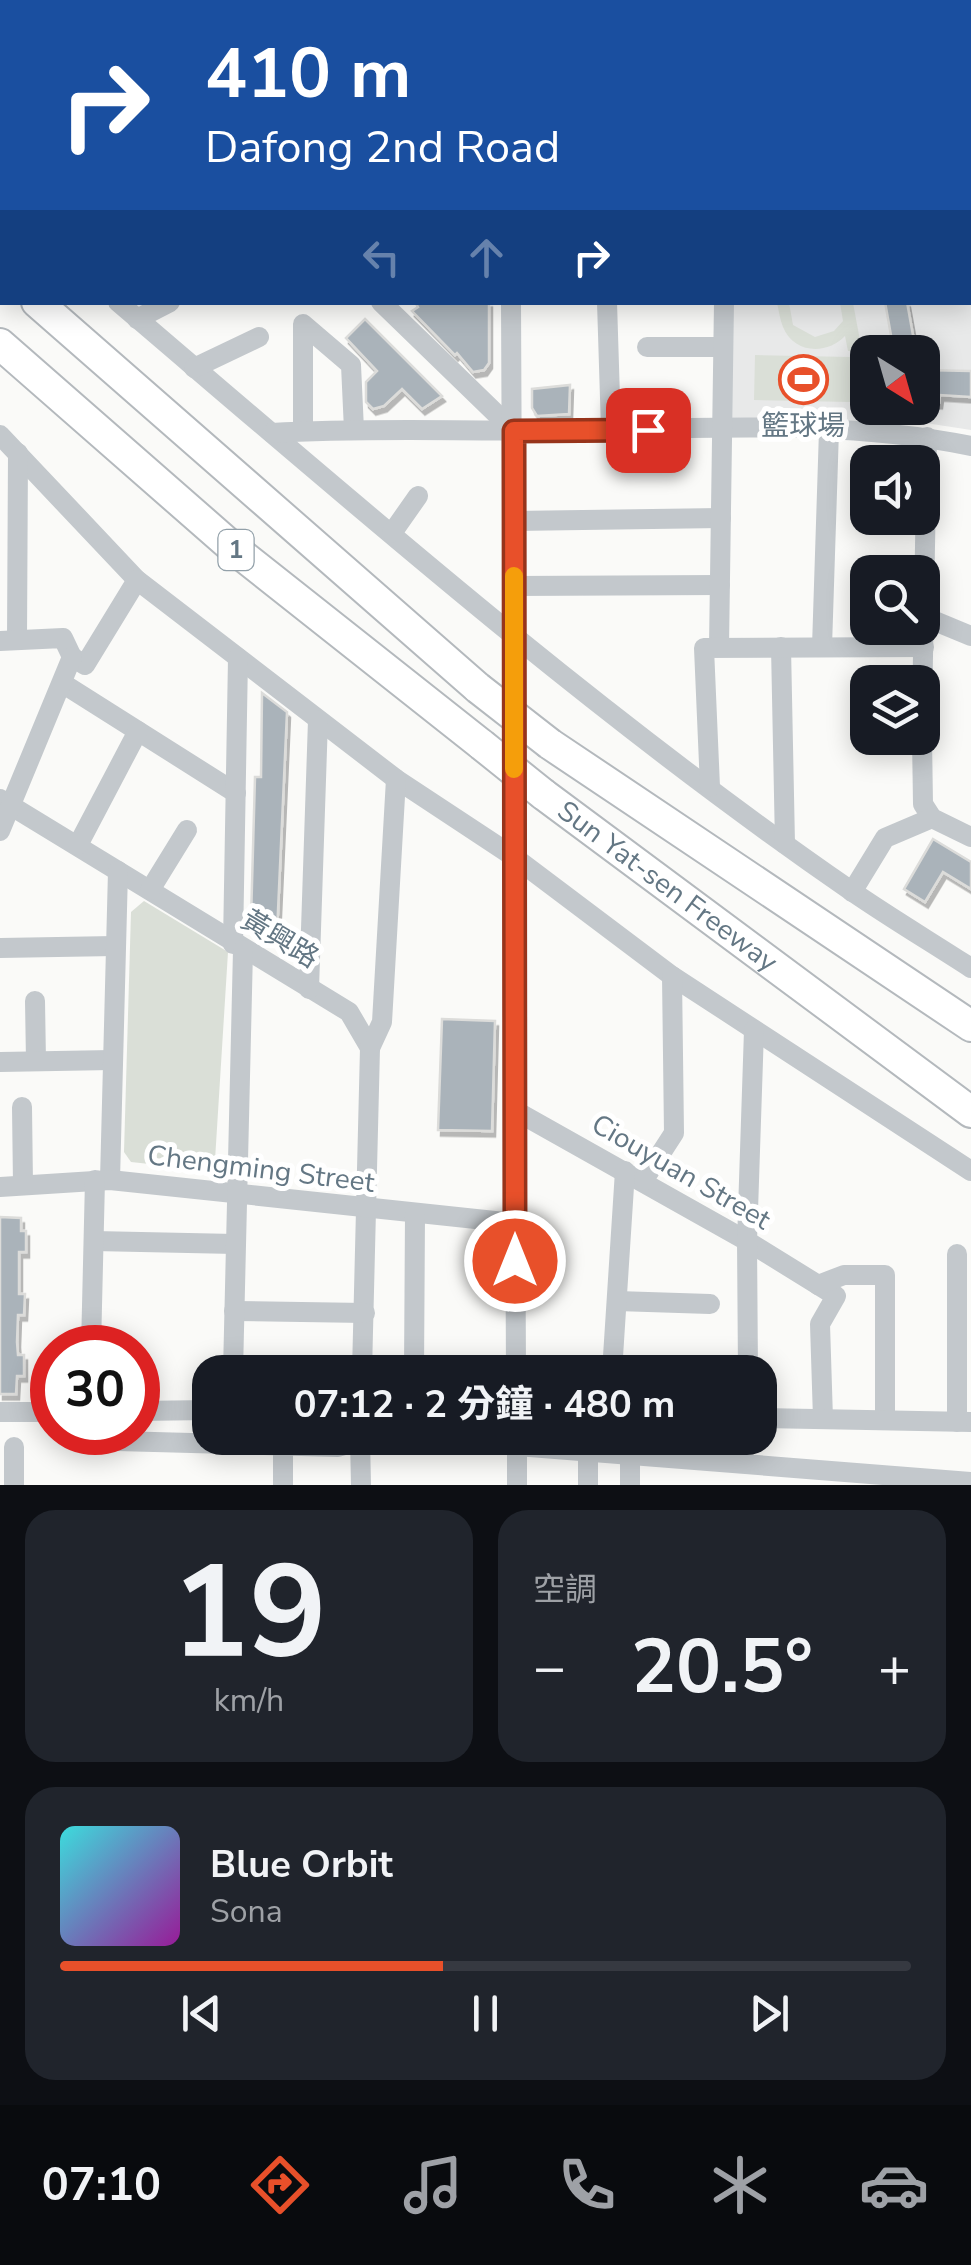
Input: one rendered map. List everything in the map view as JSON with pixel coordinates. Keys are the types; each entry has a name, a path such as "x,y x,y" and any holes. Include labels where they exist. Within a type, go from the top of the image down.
{"highway":[{"name":"Sun Yat-sen Freeway","path":"41,305 478,688 550,744 971,1026"},
{"name":"Sun Yat-sen Freeway","path":"0,344 233,548 543,794 971,1112"}],"street":[{"path":"121,305 514,638 852,892 971,968"},
{"path":"136,318 164,305"},
{"path":"385,305 514,431"},
{"path":"511,305 516,1355"},
{"path":"607,305 612,430"},
{"path":"719,647 724,305"},
{"path":"303,431 303,324 351,364 354,430"},
{"path":"194,368 259,337"},
{"path":"647,348 723,346"},
{"path":"272,434 354,430 829,430 926,437 971,446"},
{"path":"822,647 829,430"},
{"path":"0,435 137,580 396,780 514,857 672,976 971,1170"},
{"path":"925,555 926,437"},
{"path":"18,453 8,640 63,638 72,657 85,665 137,580"},
{"path":"392,533 418,496"},
{"path":"514,521 721,518"},
{"path":"514,586 720,586"},
{"path":"940,623 971,636"},
{"path":"781,647 786,844"},
{"path":"710,786 704,648 924,647 923,665"},
{"path":"0,830 6,802 72,657"},
{"path":"233,1355 238,658"},
{"path":"62,683 236,792"},
{"path":"309,988 318,720"},
{"path":"78,845 138,731"},
{"path":"922,755 923,804 932,818 971,838"},
{"path":"363,1355 370,1048 382,1022 396,780"},
{"name":"黃興路","path":"6,802 349,1012 370,1048"},
{"path":"852,892 885,838 932,818"},
{"path":"150,890 187,830"},
{"path":"92,1325 94,1240 112,1060 118,871"},
{"path":"0,948 114,946"},
{"path":"613,1355 634,1176 674,1132 672,976"},
{"path":"35,1001 36,1062"},
{"path":"748,1355 747,1241 754,1030"},
{"path":"0,1062 112,1060"},
{"path":"22,1107 22,1185"},
{"name":"Ciouyuan Street","path":"514,1110 818,1284"},
{"name":"Chengming Street","path":"0,1187 103,1180 514,1223"},
{"path":"414,1355 415,1215"},
{"path":"94,1240 235,1244"},
{"path":"777,1418 964,1422 957,1254"},
{"path":"818,1284 844,1276 885,1274 885,1420"},
{"path":"818,1284 836,1296 820,1324 823,1419"},
{"path":"617,1301 710,1304"},
{"path":"234,1311 365,1313"},
{"path":"160,1411 192,1410"},
{"path":"0,1412 30,1412"},
{"path":"160,1441 192,1441"},
{"path":"14,1447 14,1485"},
{"path":"283,1485 284,1455"},
{"path":"360,1455 362,1485"},
{"path":"517,1455 517,1485"},
{"path":"588,1455 588,1485"},
{"path":"620,1455 759,1475 971,1482"},
{"path":"630,1456 630,1485"}],"shaded area":[{"path":"728,305 971,305 971,430 938,425 940,335 850,335 850,422 725,423"},
{"path":"778,305 789,305 793,325 815,337 834,331 843,321 840,305 853,305 859,335 850,335 850,351 845,336 829,346 811,349 788,336"},
{"name":"籃球場","path":"755,355 850,357 850,402 754,400"},
{"path":"144,901 228,952 215,1160 205,1170 131,1162 124,1152 131,912"}],"building":[{"path":"489,305 489,363 484,370 473,372 455,355 412,311 418,307"},
{"path":"886,305 908,305 913,335 891,335"},
{"path":"365,319 442,396 422,409 402,389 384,406 373,409 366,402 366,382 377,371 346,338"},
{"path":"940,370 971,371 971,397 940,395"},
{"path":"570,385 569,414 537,416 532,408 532,389"},
{"path":"262,693 287,712 277,933 251,920 255,777 261,777"},
{"path":"933,839 971,862 971,889 943,872 925,902 904,889"},
{"path":"442,1019 495,1021 492,1131 438,1130"},
{"path":"0,1217 21,1218 21,1231 26,1231 26,1252 19,1252 19,1294 25,1294 24,1315 18,1315 17,1342 18,1355 24,1355 24,1376 17,1376 16,1394 0,1394"}],"slow traffic":[{"path":"514,576 514,769"}],"place":[{"name":"籃球場","path":"803,379"}],"route":[{"path":"515,1261 514,431 648,430"}]}
